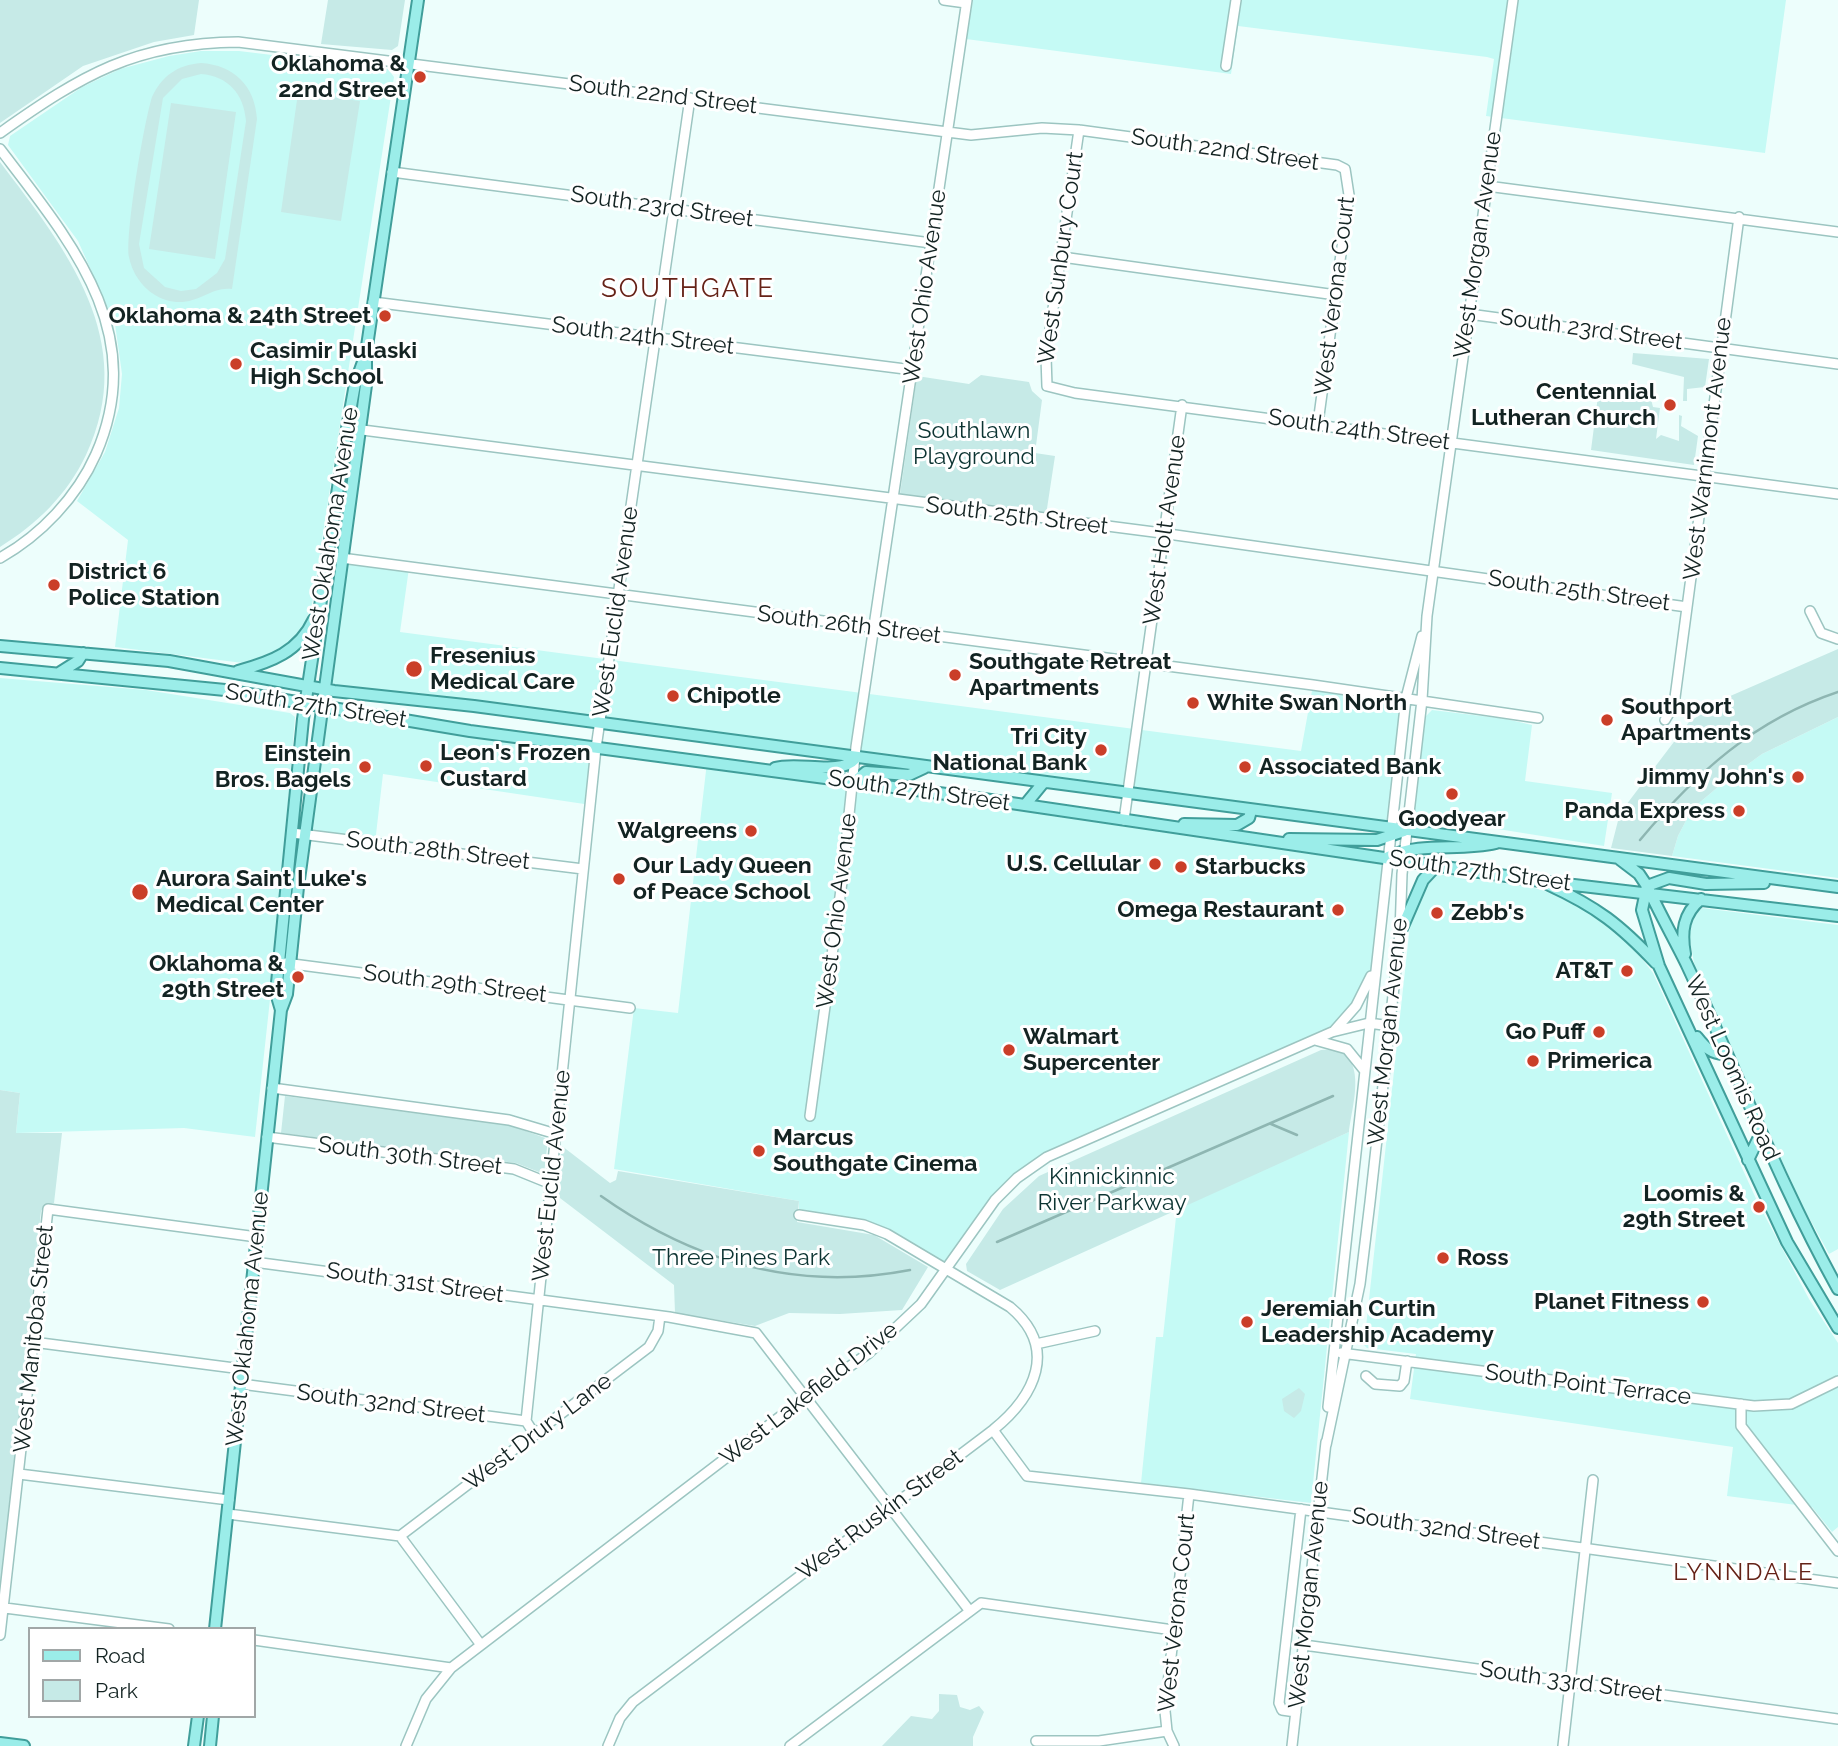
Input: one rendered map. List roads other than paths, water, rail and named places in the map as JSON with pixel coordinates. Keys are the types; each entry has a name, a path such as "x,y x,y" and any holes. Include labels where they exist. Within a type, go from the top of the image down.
{"main road":[{"name":"West Oklahoma Avenue","path":"285,963 308,835 322,708 366,385 366,353 418,0"},
{"name":"West Oklahoma Avenue","path":"215,1627 272,1088 281,1010 287,994 285,963 292,833 305,705 346,428 355,384 366,353"},
{"path":"234,672 272,661 290,650 310,626 319,607"},
{"name":"South 27th Street","path":"0,646 169,661 325,689 474,706 1251,811 1390,833"},
{"path":"0,651 23,648"},
{"path":"59,673 78,661 83,653"},
{"name":"South 27th Street","path":"0,668 180,684 470,731 1387,857"},
{"path":"470,731 474,706"},
{"path":"768,770 789,764 842,768 855,759"},
{"path":"854,782 866,772 909,775 924,768"},
{"path":"1026,806 1043,783"},
{"path":"296,785 313,786"},
{"path":"1167,826 1205,822 1237,825 1249,818 1251,811"},
{"path":"1265,841 1406,830"},
{"name":"South 27th Street","path":"1406,830 1838,887"},
{"path":"1387,857 1476,848 1502,842"},
{"name":"South 27th Street","path":"1404,854 1437,865 1540,881 1647,891 1701,900 1836,915"},
{"name":"West Loomis Road","path":"1615,856 1639,874 1686,964 1760,1135 1807,1233 1838,1289"},
{"path":"1400,933 1423,880 1437,865"},
{"path":"1647,891 1669,878 1706,884 1802,883"},
{"path":"1540,881 1585,901 1612,919 1659,966"},
{"name":"West Loomis Road","path":"1647,891 1642,910 1659,966 1787,1242 1838,1328"},
{"path":"1686,964 1684,923 1688,911 1701,900"},
{"path":"1687,1024 1706,1048 1716,1054 1725,1054"},
{"path":"1748,1160 1760,1135"},
{"path":"194,1746 198,1718"},
{"path":"210,1746 214,1718"},
{"path":"0,1743 24,1746"}],"street":[{"path":"944,0 967,1"},
{"path":"1226,66 1236,0"},
{"name":"West Morgan Avenue","path":"1325,1445 1360,1284 1400,933 1406,830 1422,700 1427,616 1513,0"},
{"name":"West Ohio Avenue","path":"810,1116 855,759 967,1"},
{"name":"South 22nd Street","path":"0,133 82,77 119,60 167,47 200,42 238,42 971,135 1042,128 1079,130 1318,162 1345,169"},
{"name":"West Euclid Avenue","path":"526,1421 596,748 690,98"},
{"name":"West Sunbury Court","path":"1047,386 1046,357 1079,130"},
{"path":"0,149 61,230 94,290 114,351 115,378 106,430 87,475 63,506 23,545 0,558"},
{"name":"West Verona Court","path":"1318,423 1349,195 1345,169"},
{"name":"South 23rd Street","path":"393,172 931,243"},
{"path":"1487,186 1838,232"},
{"name":"West Warnimont Avenue","path":"1665,720 1674,705 1739,217"},
{"path":"1062,257 1336,295"},
{"name":"South 24th Street","path":"373,302 913,370"},
{"name":"South 23rd Street","path":"1469,314 1838,364"},
{"name":"South 24th Street","path":"1047,386 1075,393 1318,423 1838,494"},
{"name":"West Holt Avenue","path":"1124,820 1182,405"},
{"name":"South 25th Street","path":"346,428 1164,534 1687,607"},
{"name":"South 26th Street","path":"326,556 1422,700 1538,718"},
{"path":"1811,611 1821,633 1838,639"},
{"name":"West Morgan Avenue","path":"1292,1746 1387,857 1406,698 1427,616"},
{"name":"South 28th Street","path":"292,833 583,869"},
{"name":"South 29th Street","path":"285,963 630,1008"},
{"path":"1332,1032 1356,1006 1376,966"},
{"name":"West Lakefield Drive","path":"407,1746 426,1699 451,1668 807,1396 869,1353 907,1318 948,1270 995,1200 1017,1178 1047,1157 1332,1032 1369,1023 1390,1026"},
{"path":"1315,1040 1347,1049 1364,1070"},
{"name":"South 30th Street","path":"272,1088 509,1120 556,1134"},
{"name":"South 30th Street","path":"267,1138 514,1169 551,1184"},
{"name":"West Manitoba Street","path":"0,1635 48,1209 257,1237"},
{"path":"799,1215 864,1225 887,1234 999,1299 1022,1317 1036,1344 1095,1331"},
{"name":"South 31st Street","path":"254,1262 742,1328 763,1339 807,1396"},
{"name":"West Drury Lane","path":"400,1536 649,1347 655,1339 660,1316"},
{"path":"33,1342 242,1369"},
{"name":"West Ruskin Street","path":"608,1746 620,1718 633,1702 1011,1415 1030,1389 1037,1368 1036,1344"},
{"name":"South Point Terrace","path":"1332,1352 1772,1406 1791,1404 1838,1381"},
{"path":"1366,1376 1375,1384 1400,1386 1405,1381 1407,1361"},
{"name":"South 32nd Street","path":"241,1384 526,1421"},
{"path":"807,1396 969,1610"},
{"path":"1741,1404 1741,1426 1838,1551"},
{"path":"526,1421 535,1435"},
{"name":"South 32nd Street","path":"993,1430 1027,1476 1189,1494 1838,1583"},
{"path":"19,1474 229,1500"},
{"path":"1563,1746 1593,1480"},
{"name":"West Verona Court","path":"1167,1731 1165,1711 1189,1494"},
{"path":"1296,1712 1282,1710 1279,1703 1301,1509"},
{"path":"228,1514 400,1536 481,1646"},
{"path":"790,1746 981,1603 1173,1630"},
{"path":"5,1608 153,1627"},
{"path":"256,1640 451,1668"},
{"name":"South 33rd Street","path":"1304,1645 1838,1719"},
{"path":"1036,1741 1100,1741 1167,1731 1174,1746"}],"waterway":[{"path":"1640,840 1683,793 1728,751 1779,718 1838,692"},
{"path":"997,1242 1333,1096"},
{"path":"1271,1124 1297,1135"},
{"path":"601,1196 672,1238 709,1254 748,1266 827,1277 868,1276 910,1270"}],"place":[{"name":"Oklahoma & 22nd Street","path":"420,77"},
{"name":"Oklahoma & 24th Street","path":"385,316"},
{"name":"Casimir Pulaski High School","path":"236,364"},
{"name":"Centennial Lutheran Church","path":"1670,405"},
{"name":"District 6 Police Station","path":"54,585"},
{"name":"Fresenius Medical Care","path":"414,669"},
{"name":"Southgate Retreat Apartments","path":"955,675"},
{"name":"Chipotle","path":"673,696"},
{"name":"White Swan North","path":"1193,703"},
{"name":"Southport Apartments","path":"1607,720"},
{"name":"Tri City National Bank","path":"1101,750"},
{"name":"Leon's Frozen Custard","path":"426,766"},
{"name":"Einstein Bros. Bagels","path":"365,767"},
{"name":"Associated Bank","path":"1245,767"},
{"name":"Jimmy John's","path":"1798,777"},
{"name":"Goodyear","path":"1452,794"},
{"name":"Panda Express","path":"1739,811"},
{"name":"Walgreens","path":"751,831"},
{"name":"U.S. Cellular","path":"1155,864"},
{"name":"Starbucks","path":"1181,867"},
{"name":"Our Lady Queen of Peace School","path":"619,879"},
{"name":"Aurora Saint Luke's Medical Center","path":"140,892"},
{"name":"Omega Restaurant","path":"1338,910"},
{"name":"Zebb's","path":"1437,913"},
{"name":"AT&T","path":"1627,971"},
{"name":"Oklahoma & 29th Street","path":"298,977"},
{"name":"Go Puff","path":"1599,1032"},
{"name":"Walmart Supercenter","path":"1009,1050"},
{"name":"Primerica","path":"1533,1061"},
{"name":"Marcus Southgate Cinema","path":"759,1151"},
{"name":"Loomis & 29th Street","path":"1759,1207"},
{"name":"Ross","path":"1443,1258"},
{"name":"Planet Fitness","path":"1703,1302"},
{"name":"Jeremiah Curtin Leadership Academy","path":"1247,1322"}],"district":[{"name":"SOUTHGATE","path":"688,289"},
{"name":"LYNNDALE","path":"1744,1573"}],"park label":[{"name":"Southlawn Playground","path":"974,444"},
{"name":"Kinnickinnic River Parkway","path":"1112,1190"},
{"name":"Three Pines Park","path":"741,1258"}]}
